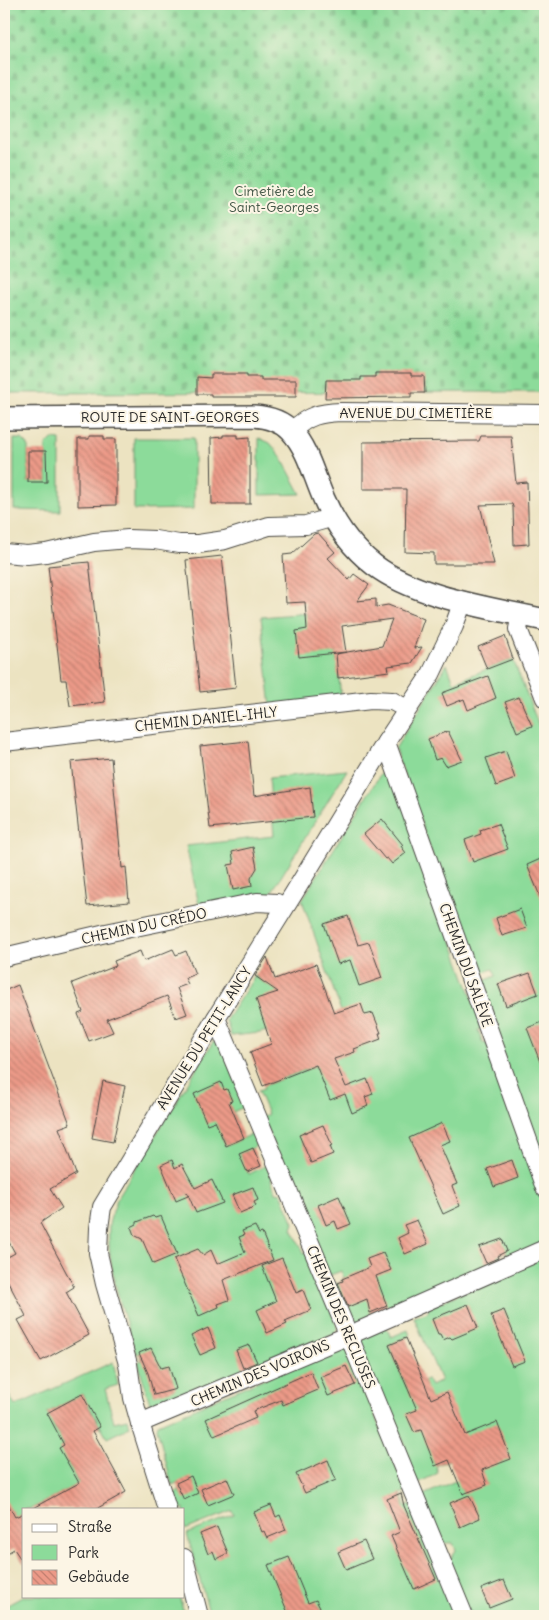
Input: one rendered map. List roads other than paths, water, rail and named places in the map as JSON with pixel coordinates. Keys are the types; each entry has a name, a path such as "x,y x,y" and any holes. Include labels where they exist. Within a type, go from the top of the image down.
{"street":[{"name":"AVENUE DU CIMETIÈRE","path":"292,431 303,420 314,416 341,412 545,414"},
{"name":"ROUTE DE SAINT-GEORGES","path":"4,418 254,416 275,419 292,431 305,454 334,517 344,533 363,556 390,576 422,591 545,620"},
{"path":"4,553 27,555 46,553 94,542 128,539 198,544 225,540 269,526 306,525 334,517"},
{"name":"AVENUE DU PETIT-LANCY","path":"167,1508 133,1398 128,1364 98,1253 102,1207 386,742 431,674 454,626 463,601"},
{"path":"521,615 518,629 545,698"},
{"name":"CHEMIN DANIEL-IHLY","path":"4,742 371,700 392,701 407,709"},
{"name":"CHEMIN DU SALÈVE","path":"386,742 545,1188"},
{"name":"CHEMIN DU CRÉDO","path":"4,957 106,933 257,902 277,903 284,908"},
{"name":"CHEMIN DES RECLUSES","path":"216,1018 464,1616"},
{"name":"CHEMIN DES VOIRONS","path":"140,1423 349,1336 545,1249"},
{"path":"185,1562 200,1616"}],"park label":[{"name":"Cimetière de Saint-Georges","path":"274,200"}]}
